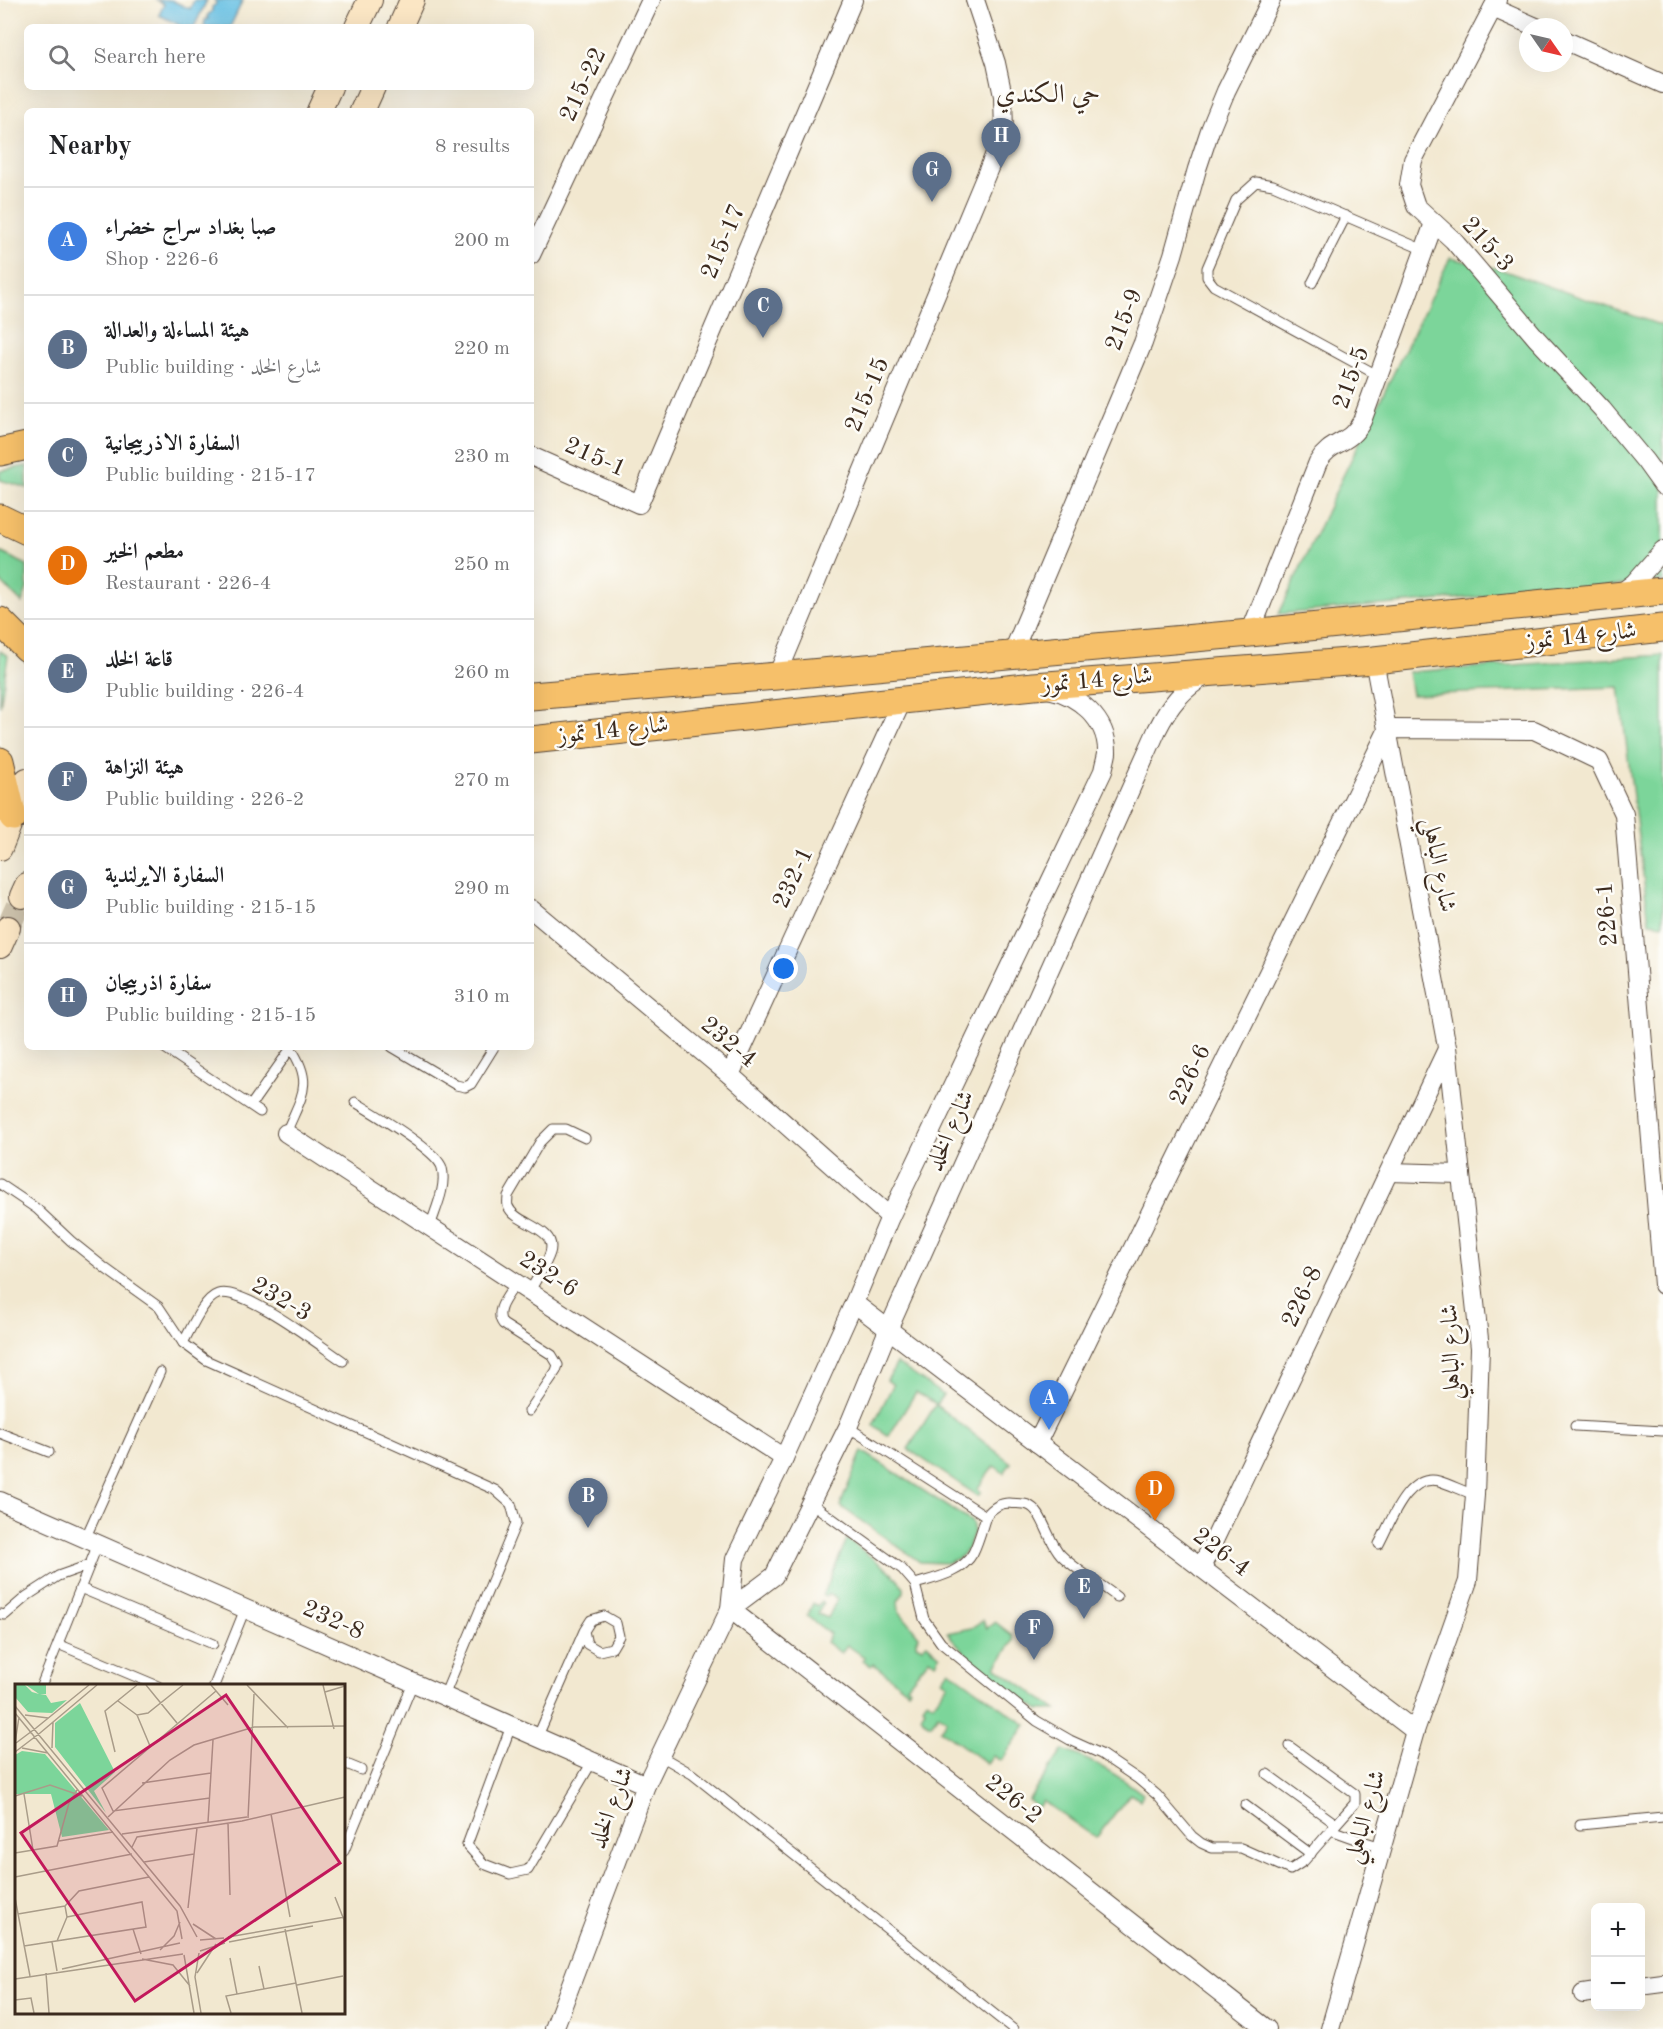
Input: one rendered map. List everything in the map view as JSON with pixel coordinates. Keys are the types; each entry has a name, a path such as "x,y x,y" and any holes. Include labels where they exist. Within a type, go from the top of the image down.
{"main road":[{"path":"0,452 24,447"},
{"path":"0,518 24,530"},
{"name":"شارع 14 تموز","path":"534,696 1250,633 1663,591"},
{"path":"0,621 24,645"},
{"name":"شارع 14 تموز","path":"534,740 1034,686 1374,660 1663,628"},
{"path":"0,761 13,818"}],"street":[{"path":"358,24 370,0"},
{"path":"401,24 412,0"},
{"name":"215-22","path":"534,249 651,0"},
{"name":"215-17","path":"639,504 853,0"},
{"name":"215-15","path":"777,676 1004,132 1003,96 996,63 975,0"},
{"name":"215-9","path":"1012,654 1143,343 1210,130 1243,53 1270,0"},
{"path":"1495,4 1520,18"},
{"name":"215-3","path":"1495,4 1413,160 1409,185 1416,206 1453,240 1537,339 1602,409 1663,486"},
{"path":"1573,44 1663,84"},
{"path":"320,108 329,90"},
{"path":"363,108 372,90"},
{"name":"215-5","path":"1250,633 1318,462 1329,448 1346,441 1358,429 1434,223"},
{"name":"215-1","path":"534,457 639,504"},
{"path":"1614,597 1634,583 1663,550"},
{"name":"شارع الباهلي","path":"1330,2029 1416,1731 1468,1581 1480,1348 1447,1047 1374,660"},
{"name":"شارع الخلد","path":"730,1610 774,1576 848,1427 888,1330 1160,723 1181,694 1192,684 1214,672"},
{"name":"شارع الخلد","path":"554,2029 646,1785 730,1610 735,1559 854,1304 890,1217 1103,771 1107,754 1106,742 1095,717 1086,707 1068,695 1034,686"},
{"name":"232-1","path":"729,1075 902,701"},
{"name":"226-1","path":"1388,729 1534,730 1599,761 1624,814 1663,1278"},
{"name":"226-6","path":"1037,1443 1388,729"},
{"path":"0,848 24,788"},
{"name":"232-4","path":"534,912 729,1075 890,1217"},
{"name":"226-8","path":"1201,1568 1447,1047"},
{"name":"232-6","path":"286,1133 784,1458"},
{"path":"1389,1172 1461,1174"},
{"name":"226-4","path":"854,1304 1416,1731"},
{"name":"232-8","path":"0,1501 646,1785"},
{"name":"226-2","path":"730,1610 1267,2029"},
{"path":"1645,1985 1663,1983"}],"lane":[{"path":"1379,376 1214,286 1207,277 1207,268 1236,200 1256,183 1274,185 1424,249"},
{"path":"1312,283 1346,216"},
{"path":"168,1050 260,1112"},
{"path":"250,1105 288,1050"},
{"path":"286,1133 305,1082 301,1065 292,1050"},
{"path":"398,1050 456,1085 465,1087 471,1084 492,1050"},
{"path":"356,1102 433,1153 442,1167 443,1184 430,1227"},
{"path":"529,1411 558,1365 552,1355 503,1324 498,1315 500,1309 523,1287 551,1252 550,1241 543,1232 518,1217 508,1206 508,1196 540,1142 553,1130 566,1129 585,1138"},
{"path":"0,1184 37,1209 71,1241 159,1307 183,1342 206,1360 495,1490 511,1504 516,1523 444,1696"},
{"name":"232-3","path":"183,1342 206,1304 217,1295 228,1293 251,1300 343,1361"},
{"path":"42,1684 89,1565 92,1541 160,1372"},
{"path":"1575,1426 1663,1431"},
{"path":"848,1427 986,1516"},
{"path":"0,1433 49,1452"},
{"path":"1379,1544 1407,1493 1421,1482 1437,1480 1474,1496"},
{"path":"811,1503 902,1569 915,1584 924,1619 941,1643 1037,1721 1101,1754 1138,1779 1157,1795 1192,1836 1201,1843 1212,1848 1241,1848 1290,1870 1311,1854 1355,1803 1355,1794 1289,1746"},
{"path":"915,1584 937,1578 963,1565 972,1554 986,1516 1003,1503 1028,1505 1035,1509 1050,1541 1061,1555 1117,1597"},
{"path":"0,1614 5,1615 27,1596 58,1576 89,1565"},
{"path":"80,1588 213,1644"},
{"path":"215,1684 245,1609"},
{"path":"537,1738 584,1631"},
{"path":"58,1644 153,1684"},
{"path":"345,1849 413,1683"},
{"path":"511,1726 467,1845 484,1864 510,1874 528,1870 592,1762"},
{"path":"659,1755 692,1774 1013,2029"},
{"path":"345,1763 361,1770"},
{"path":"1267,1774 1334,1827 1359,1840 1382,1846"},
{"path":"1245,1805 1311,1854"},
{"path":"1580,1825 1663,1816"}],"green space":[{"path":"1450,258 1499,269 1663,326 1663,581 1279,614 1343,476"},
{"path":"24,467 24,487 0,480 0,471"},
{"path":"0,552 24,564 22,603 0,581"},
{"path":"0,651 8,656 0,707"},
{"path":"1663,655 1663,924 1649,922 1619,687 1412,695 1408,672"},
{"path":"897,1363 943,1395 936,1405 1011,1463 1004,1473 994,1466 977,1489 981,1492 978,1496 908,1449 936,1404 916,1392 889,1436 873,1425 893,1385 887,1380"},
{"path":"862,1451 972,1522 974,1532 968,1548 959,1558 946,1563 920,1562 840,1506"},
{"path":"847,1539 891,1572 904,1587 904,1592 898,1601 899,1611 919,1636 916,1645 922,1648 927,1644 940,1656 936,1663 929,1659 907,1686 910,1689 908,1691 873,1664 871,1666 863,1660 864,1657 847,1645 841,1653 826,1642 830,1634 807,1616 813,1603 818,1606 821,1601 823,1603 818,1614 828,1618 837,1599 829,1594 826,1597 823,1596"},
{"path":"983,1620 987,1628 995,1622 1012,1635 1013,1641 996,1667 1057,1710 1039,1710 973,1661 947,1633 971,1628"},
{"path":"949,1670 1026,1725 1001,1761 993,1756 987,1764 940,1729 947,1720 938,1714 931,1725 921,1716 927,1700 933,1704 948,1684 942,1680"},
{"path":"1063,1750 1105,1769 1143,1794 1140,1800 1130,1794 1096,1838 1043,1801 1038,1807 1028,1800"}],"water":[{"path":"157,0 171,0 190,9 194,0 207,0 195,24 177,24 159,15 164,4"},
{"path":"215,0 243,0 231,24 204,24 212,7 216,4"}],"tunnel":[{"path":"8,928 22,896"}],"place":[{"name":"سفارة اذربيجان","path":"1001,168"},
{"name":"السفارة الايرلندية","path":"932,202"},
{"name":"السفارة الاذربيجانية","path":"763,338"},
{"name":"صبا بغداد سراج خضراء","path":"1049,1430"},
{"name":"مطعم الخير","path":"1155,1521"},
{"name":"هيئة المساءلة والعدالة","path":"588,1528"},
{"name":"قاعة الخلد","path":"1084,1619"},
{"name":"هيئة النزاهة","path":"1034,1660"}],"district":[{"name":"حي الكندي","path":"1048,95"}]}
